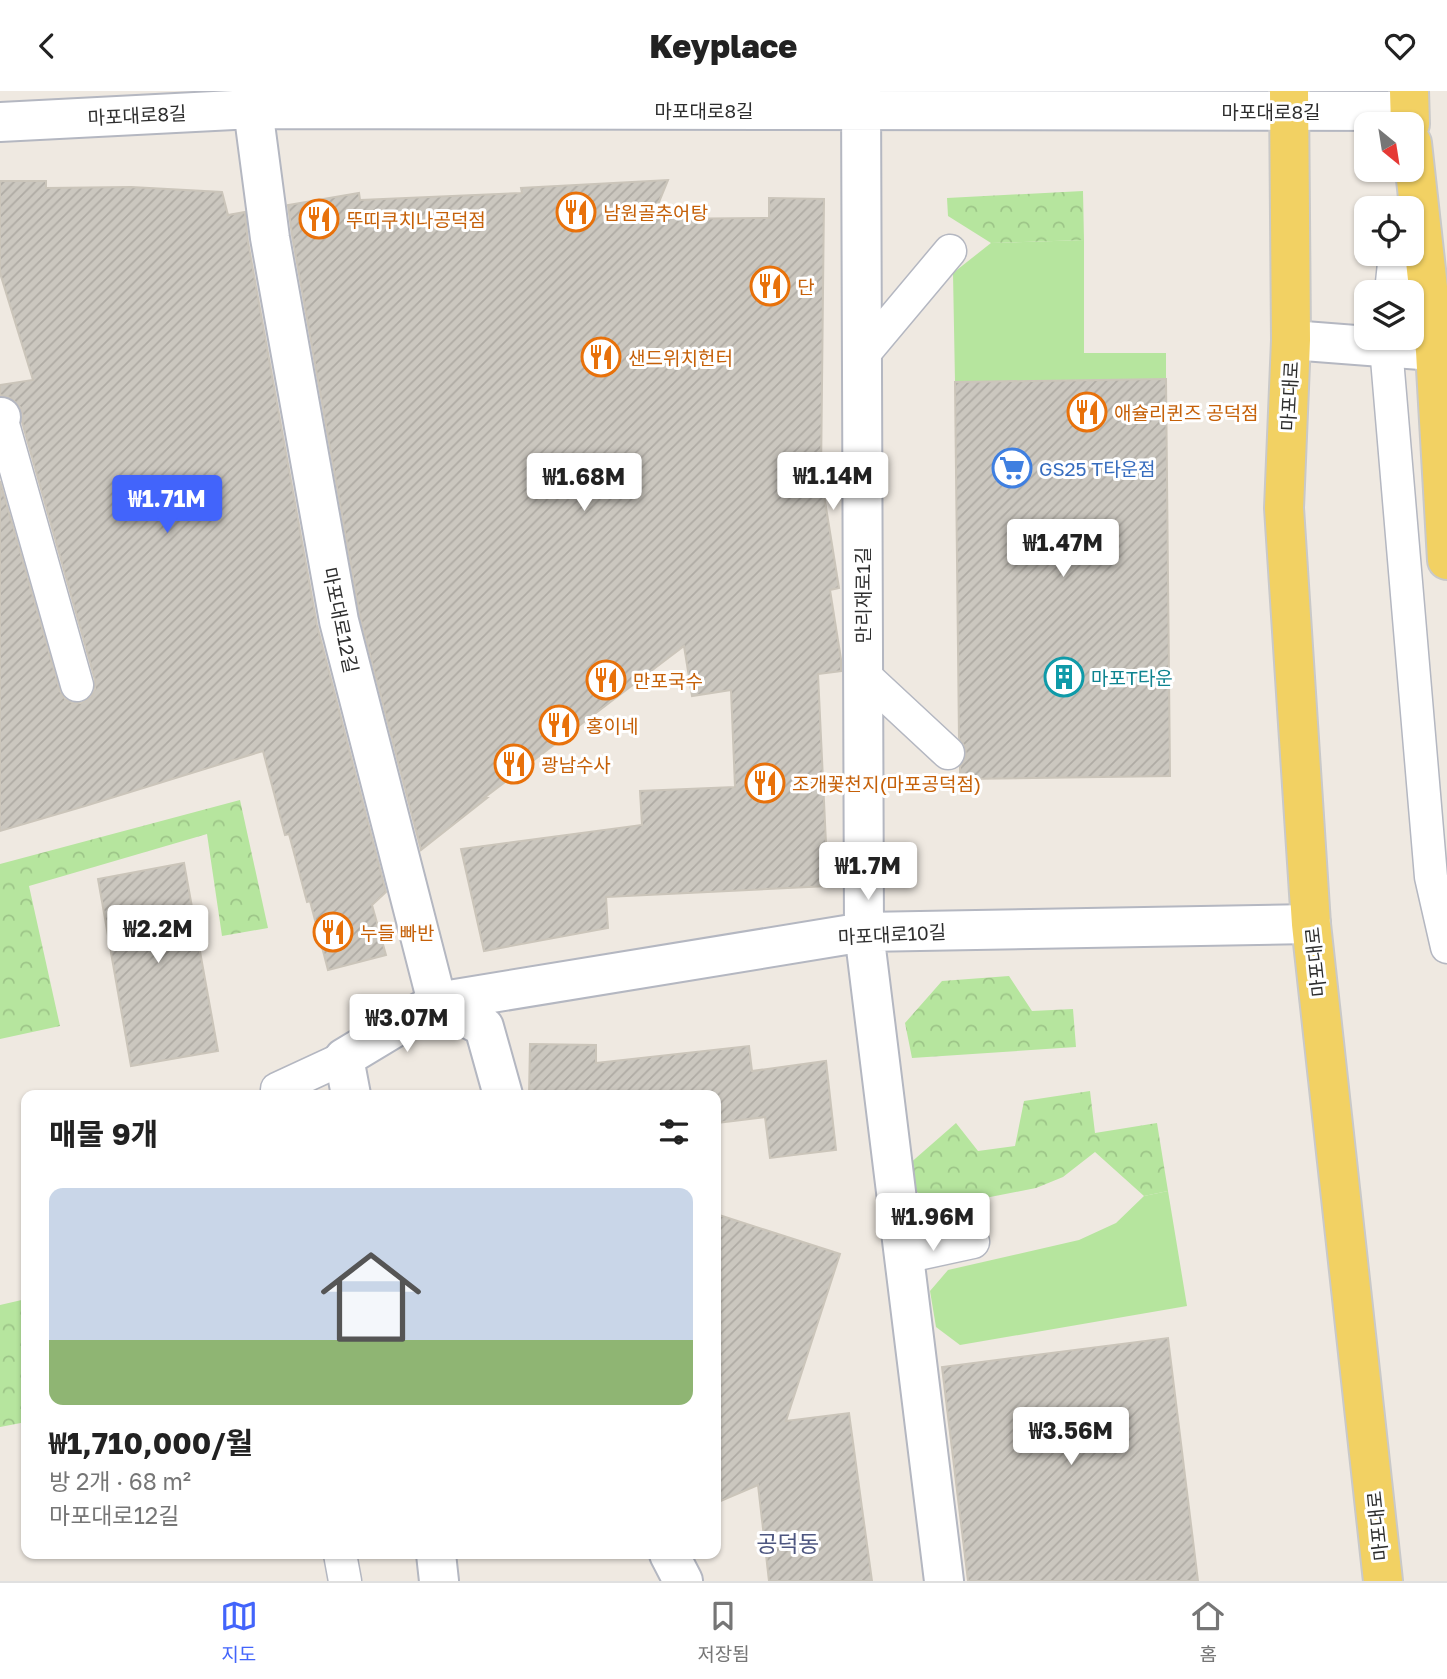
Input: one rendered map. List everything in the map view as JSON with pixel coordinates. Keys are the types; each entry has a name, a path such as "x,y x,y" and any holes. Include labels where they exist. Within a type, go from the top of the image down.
{"main road":[{"name":"마포대로","path":"1289,101 1291,340 1284,508 1311,924 1383,1581"},
{"path":"1418,182 1441,351 1447,560"}],"street":[{"name":"마포대로8길","path":"0,122 253,109 861,101 1289,101 1363,112"},
{"name":"만리재로1길","path":"861,101 864,932 944,1581"},
{"name":"마포대로12길","path":"253,109 270,238 339,621 437,1002"},
{"name":"마포대로","path":"1291,340 1354,341"},
{"name":"마포대로10길","path":"437,1002 864,932 1311,924"},
{"path":"350,1090 344,1058 437,1002 484,1027 502,1090"},
{"path":"437,1559 439,1581"},
{"path":"672,1559 683,1581"}],"lane":[{"path":"862,356 950,251"},
{"path":"1387,350 1431,877 1447,947"},
{"path":"1,417 78,685"},
{"path":"863,674 948,753"},
{"path":"277,1090 344,1058"},
{"path":"904,1257 973,1242"},
{"path":"341,1559 345,1581"}],"green space":[{"path":"1083,191 1084,240 991,243 948,216 947,198"},
{"path":"1084,240 1084,353 1166,353 1166,379 955,382 953,273 991,243"},
{"path":"240,800 268,928 222,936 207,834 29,886 60,1026 0,1039 0,864"},
{"path":"1009,976 1032,1011 1073,1009 1076,1047 912,1058 905,1023 942,981"},
{"path":"1090,1091 1095,1133 1157,1123 1168,1191 1144,1196 1095,1152 1063,1177 1036,1188 970,1201 938,1204 917,1192 908,1165 956,1123 978,1151 1015,1146 1024,1101"},
{"path":"1168,1191 1187,1306 960,1345 936,1327 930,1291 948,1270 1079,1240 1116,1223 1144,1196"},
{"path":"21,1300 21,1423 0,1427 0,1305"}],"building":[{"path":"668,180 652,219 769,218 769,198 824,199 821,476 839,588 830,590 841,659 841,671 818,674 828,886 606,897 608,928 484,951 461,849 642,825 640,791 735,787 731,690 692,696 684,646 484,798 487,798 421,850 360,616 288,205 359,193 360,200 522,193 521,188"},
{"path":"0,181 46,181 46,188 131,187 222,192 228,215 245,212 248,242 317,625 386,892 372,905 386,955 328,970 289,834 285,835 263,751 0,831 0,481 60,691 65,699 81,703 91,697 95,680 20,407 11,398 0,395 0,385 33,380 0,273"},
{"name":"마포T타운","path":"1166,379 1170,776 960,779 960,767 966,756 965,747 959,738 955,382"},
{"path":"184,863 218,1051 131,1066 98,879"},
{"path":"530,1044 596,1045 596,1063 749,1046 752,1071 826,1061 836,1150 770,1158 765,1117 721,1122 721,1090 529,1090"},
{"path":"721,1216 840,1254 786,1421 849,1413 872,1581 769,1581 758,1485 721,1501"},
{"path":"1168,1338 1198,1581 968,1581 942,1367"}],"place":[{"name":"남원골추어탕","path":"576,212"},
{"name":"뚜띠쿠치나공덕점","path":"319,219"},
{"name":"단","path":"770,286"},
{"name":"샌드위치헌터","path":"601,357"},
{"name":"애슐리퀸즈 공덕점","path":"1087,412"},
{"name":"GS25 T타운점","path":"1012,468"},
{"name":"마포T타운","path":"1064,677"},
{"name":"만포국수","path":"606,680"},
{"name":"홍이네","path":"559,725"},
{"name":"광남수사","path":"514,764"},
{"name":"조개꽃천지(마포공덕점)","path":"765,783"},
{"name":"누들 빠반","path":"333,932"}],"district":[{"name":"공덕동","path":"788,1543"}]}
